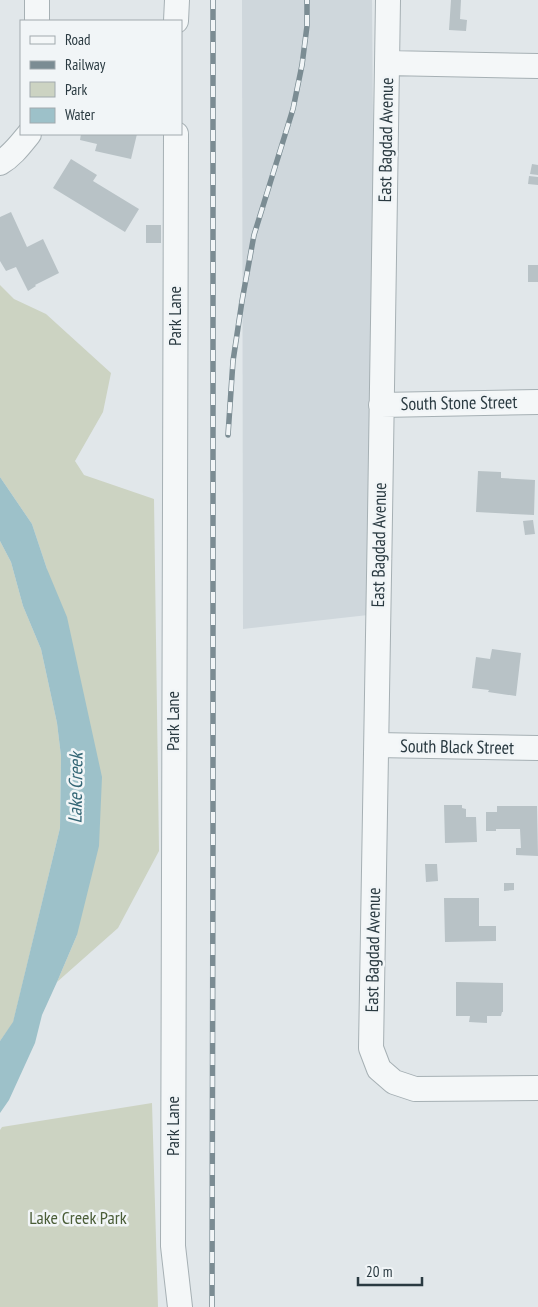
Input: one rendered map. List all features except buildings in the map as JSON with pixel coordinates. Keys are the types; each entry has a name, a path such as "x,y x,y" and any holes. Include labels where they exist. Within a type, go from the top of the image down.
{"street":[{"path":"37,0 37,20"},
{"path":"176,20 177,0"},
{"name":"East Bagdad Avenue","path":"388,0 371,1048 379,1069 394,1082 415,1089 538,1088"},
{"path":"387,64 538,66"},
{"path":"0,163 7,159 28,135"},
{"name":"Park Lane","path":"176,135 172,1246 180,1307"},
{"name":"South Stone Street","path":"381,405 538,402"},
{"name":"South Black Street","path":"377,745 538,748"}],"shaded area":[{"path":"242,0 372,0 377,614 243,629"}],"green space":[{"path":"0,285 14,299 46,314 111,373 103,412 75,461 84,475 154,499 159,851 118,928 57,982 77,935 47,569 32,524 0,477"},
{"path":"0,541 11,562 23,606 41,649 57,723 61,756 60,828 13,1023 0,1041"},
{"name":"Lake Creek Park","path":"152,1103 158,1307 0,1307 0,1130 2,1127"}],"water":[{"name":"Lake Creek","path":"0,477 32,524 47,569 67,617 102,777 99,846 77,935 42,1015 35,1043 9,1100 0,1113 0,1041 13,1022 60,828 61,756 57,723 41,649 23,606 11,562 0,541"}],"railway":[{"path":"212,1307 213,0"},
{"path":"228,435 233,361 242,301 254,235 293,109 302,65 307,26 307,0"}]}
